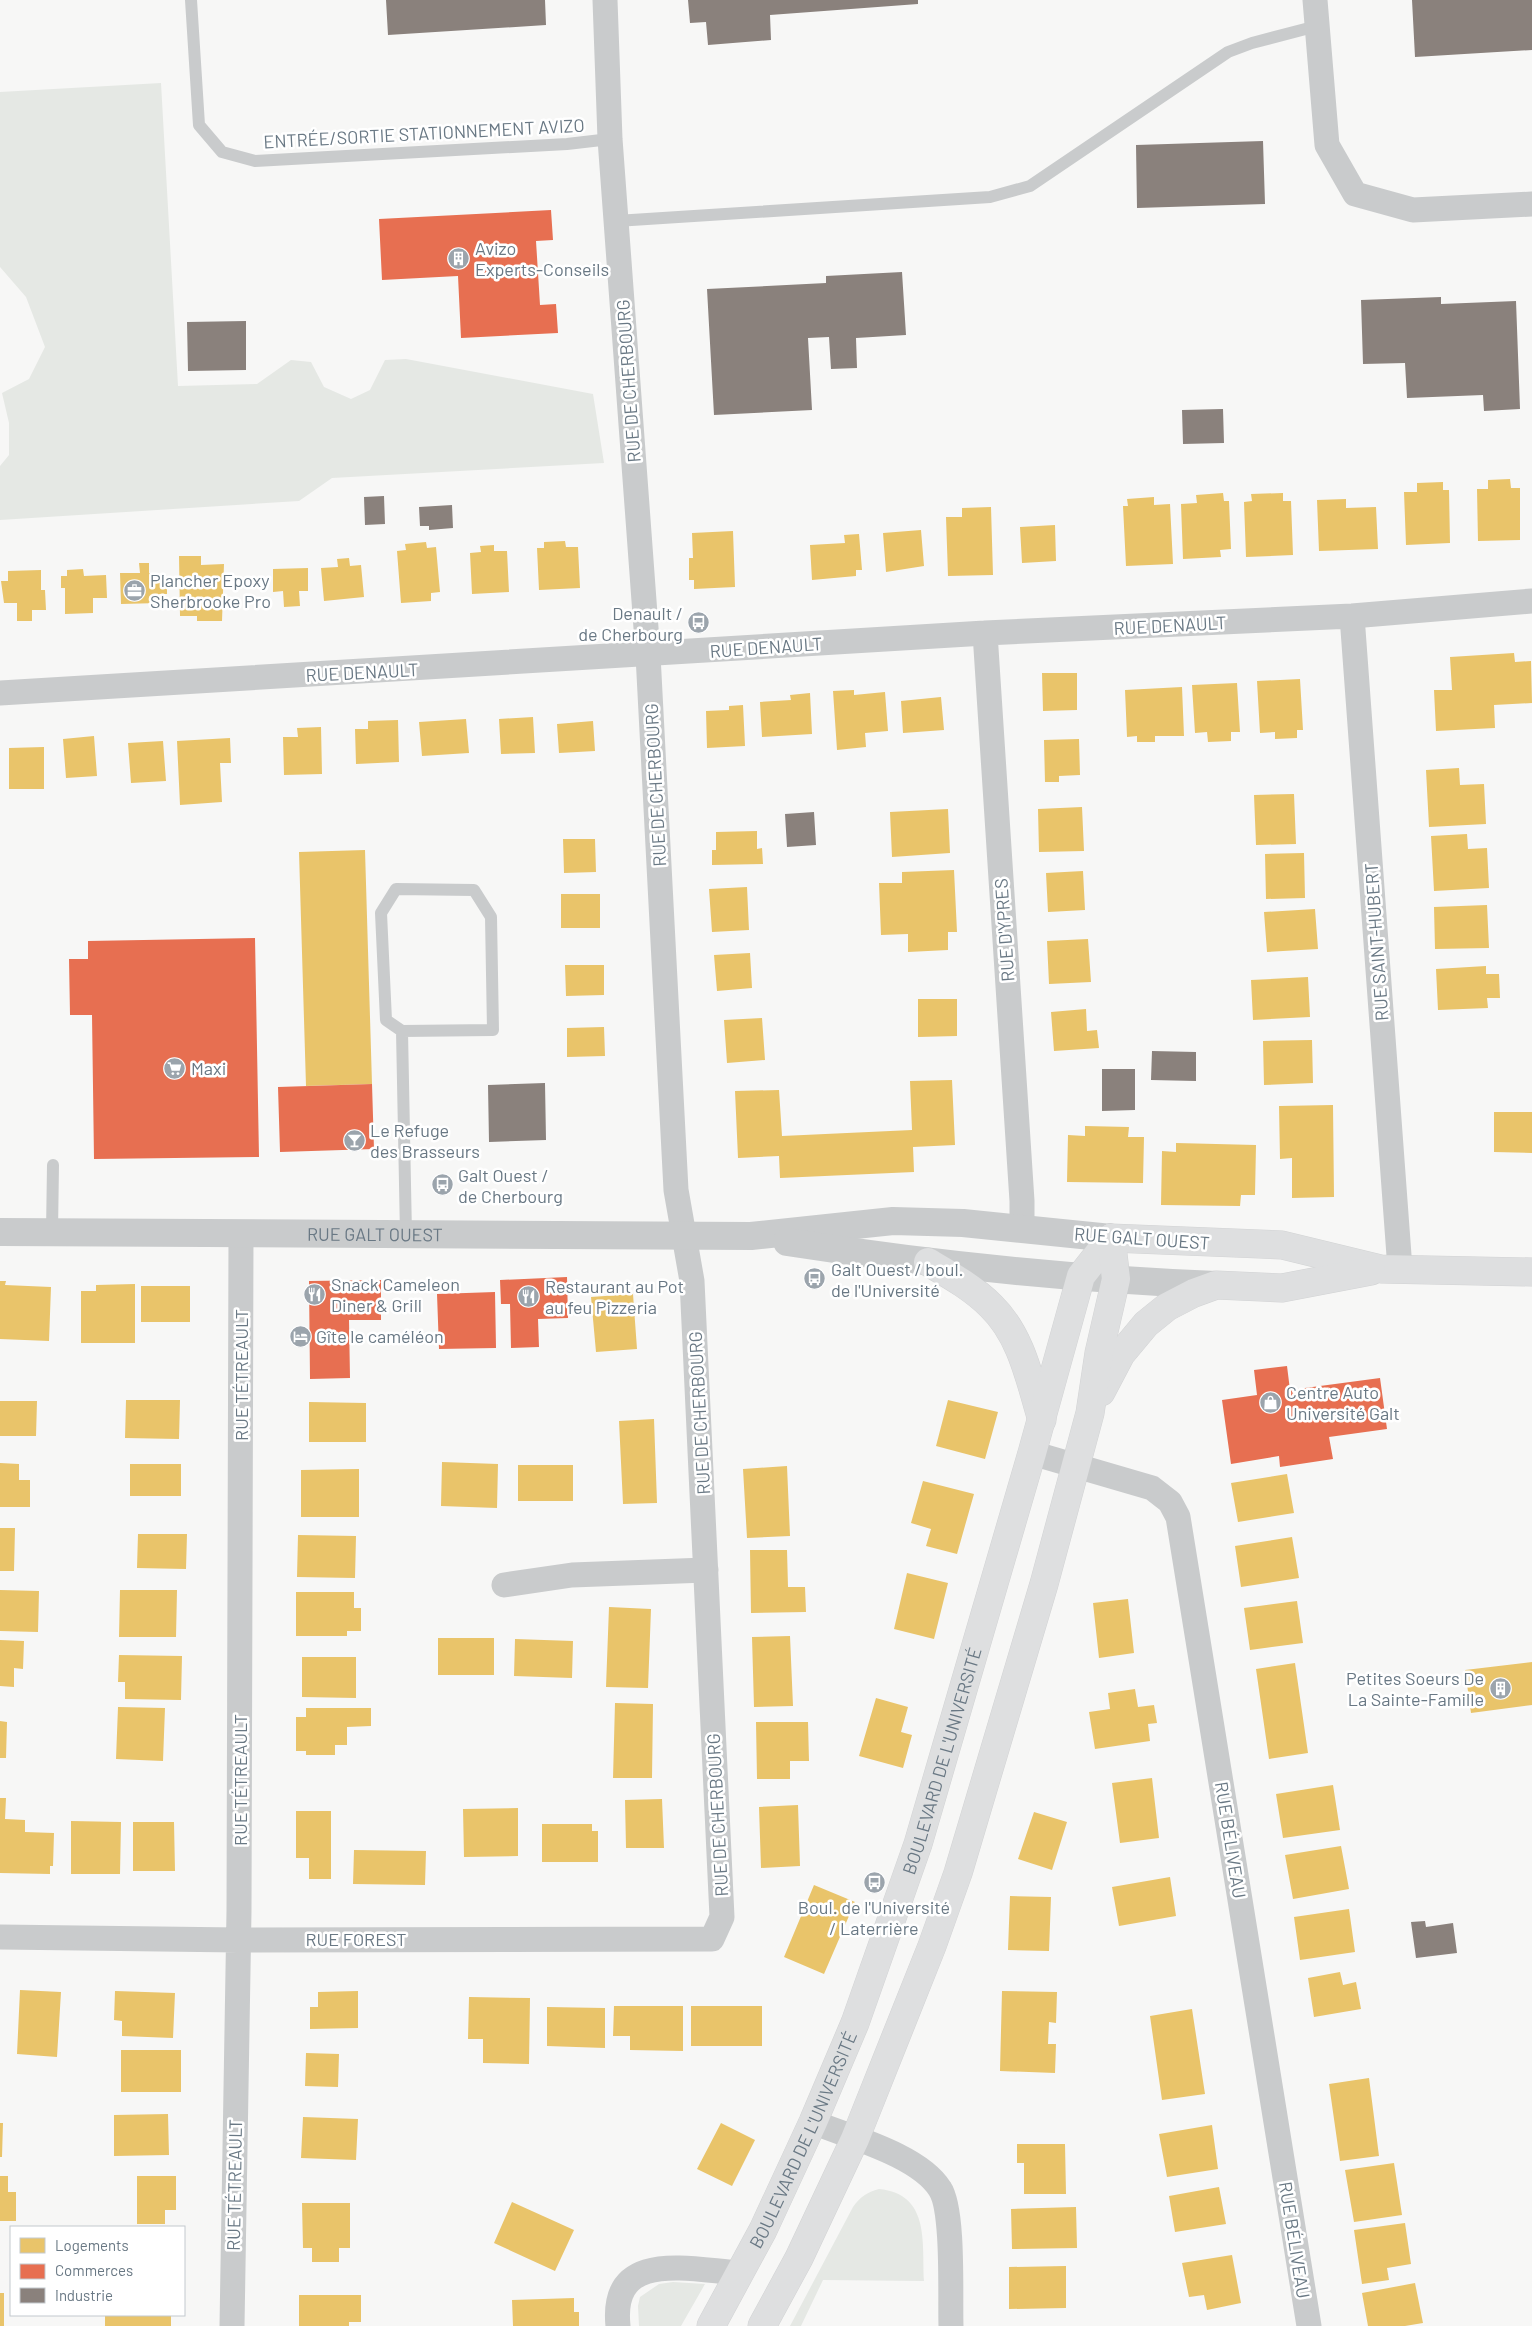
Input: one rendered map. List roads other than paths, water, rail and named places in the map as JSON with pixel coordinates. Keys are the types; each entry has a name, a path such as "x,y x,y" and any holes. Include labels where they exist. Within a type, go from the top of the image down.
{"main road":[{"name":"RUE GALT OUEST","path":"1111,1238 1282,1245 1390,1269 1532,1272"},
{"path":"762,2326 799,2258 855,2139 932,1946 958,1873 1077,1465 1090,1413 1099,1353 1116,1279 1111,1238"},
{"name":"BOULEVARD DE L'UNIVERSITÉ","path":"711,2326 740,2273 813,2122 854,2023 918,1844 1042,1420 1081,1276 1111,1238"},
{"path":"928,1262 966,1286 992,1307 1012,1333 1024,1360 1042,1420"},
{"path":"1090,1413 1121,1354 1146,1324 1167,1307 1216,1285 1282,1288 1390,1269"}],"street":[{"name":"RUE DE CHERBOURG","path":"604,0 610,139 648,655 676,1180 692,1281 722,1917 712,1939"},
{"path":"1315,0 1327,145 1355,194 1413,210 1532,204"},
{"name":"RUE DENAULT","path":"0,692 985,634 1352,616 1532,601"},
{"name":"RUE SAINT-HUBERT","path":"1352,616 1390,1269"},
{"name":"RUE D'YPRES","path":"985,634 1022,1201 1022,1227"},
{"name":"RUE GALT OUEST","path":"0,1232 751,1236 893,1221 1022,1227 1111,1238"},
{"name":"RUE TÉTREAULT","path":"232,2326 239,1940 242,1234"},
{"name":"RUE GALT OUEST","path":"751,1236 896,1259 1116,1279 1216,1285"},
{"name":"RUE BÉLIVEAU","path":"1032,1453 1152,1488 1170,1502 1178,1517 1309,2326"},
{"path":"504,1585 572,1575 706,1570"},
{"name":"RUE FOREST","path":"0,1937 239,1940 712,1939"},
{"path":"813,2122 912,2164 933,2178 942,2191 948,2211 951,2326"},
{"path":"618,2326 619,2298 627,2283 639,2272 662,2268 740,2273"}],"lane":[{"name":"ENTRÉE/SORTIE STATIONNEMENT AVIZO","path":"191,0 199,125 222,152 255,161 567,144 610,139"},
{"path":"616,221 990,198 1030,186 1228,52 1252,43 1317,26"},
{"path":"396,889 474,890 491,917 493,1030 402,1031 386,1020 381,913 396,889"},
{"path":"402,1031 406,1234"},
{"path":"52,1165 52,1232"}],"place":[{"name":"Avizo Experts-Conseils","path":"459,258"},
{"name":"Plancher Epoxy Sherbrooke Pro","path":"134,590"},
{"name":"Denault / de Cherbourg","path":"699,623"},
{"name":"Maxi","path":"175,1068"},
{"name":"Le Refuge des Brasseurs","path":"354,1140"},
{"name":"Galt Ouest / de Cherbourg","path":"442,1185"},
{"name":"Galt Ouest / boul. de l'Université","path":"815,1279"},
{"name":"Snack Cameleon Diner & Grill","path":"315,1294"},
{"name":"Restaurant au Pot au feu Pizzeria","path":"529,1296"},
{"name":"Gîte le caméléon","path":"300,1336"},
{"name":"Centre Auto Université Galt","path":"1270,1402"},
{"name":"Petites Soeurs De La Sainte-Famille","path":"1500,1688"},
{"name":"Boul. de l'Université / Laterrière","path":"874,1882"}]}
